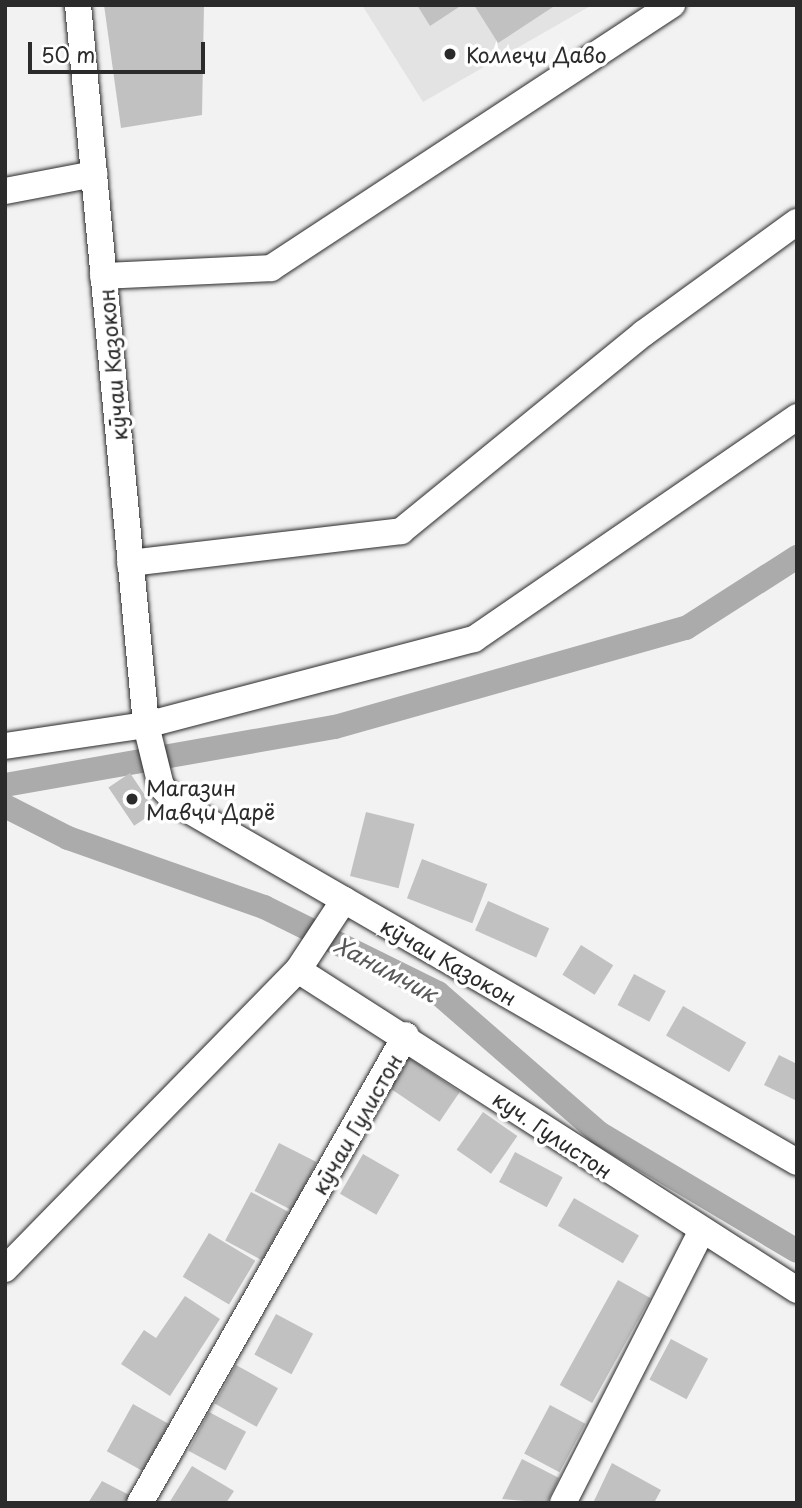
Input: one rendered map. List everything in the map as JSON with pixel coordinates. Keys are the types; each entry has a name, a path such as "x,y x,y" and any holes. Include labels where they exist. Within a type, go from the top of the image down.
{"street":[{"name":"кӯчаи Казокон","path":"78,5 130,563 150,746 178,804 797,1163"},
{"path":"103,276 271,268 672,5"},
{"path":"5,191 94,174"},
{"path":"130,563 401,531 644,333 797,222"},
{"path":"5,746 150,746 474,639 797,417"},
{"path":"5,1269 298,970 344,900"},
{"name":"кӯчаи Гулистон","path":"140,1503 406,1035 298,970"},
{"name":"куч. Гулистон","path":"406,1035 700,1234"},
{"path":"563,1503 700,1234 797,1290"}],"shaded area":[{"name":"Коллеҷи Даво","path":"362,5 592,5 423,102"}],"building":[{"path":"104,5 204,5 202,115 121,128"},
{"path":"417,5 462,5 430,26"},
{"path":"474,5 556,5 498,43"},
{"name":"Магазин Мавҷи Дарё","path":"130,773 156,811 134,826 108,788"},
{"path":"366,812 415,824 399,888 350,876"},
{"path":"422,859 487,884 472,923 407,898"},
{"path":"488,901 549,928 536,957 475,930"},
{"path":"581,945 613,965 595,995 562,975"},
{"path":"634,974 666,991 649,1022 618,1005"},
{"path":"683,1006 746,1042 729,1072 666,1035"},
{"path":"405,1055 460,1092 440,1122 385,1085"},
{"path":"779,1055 797,1064 797,1101 764,1085"},
{"path":"483,1112 517,1136 491,1174 457,1150"},
{"path":"279,1143 316,1162 292,1210 254,1191"},
{"path":"515,1152 563,1177 547,1207 499,1182"},
{"path":"363,1154 399,1175 376,1215 340,1194"},
{"path":"251,1192 288,1212 262,1260 225,1241"},
{"path":"574,1198 639,1236 623,1263 558,1226"},
{"path":"209,1233 255,1261 229,1305 183,1277"},
{"path":"618,1280 650,1298 592,1403 560,1385"},
{"path":"185,1296 220,1319 170,1396 121,1364 144,1330 156,1338"},
{"path":"276,1314 313,1334 291,1374 254,1355"},
{"path":"671,1339 708,1359 686,1399 649,1380"},
{"path":"236,1365 278,1388 257,1427 215,1403"},
{"path":"133,1404 169,1424 143,1471 107,1451"},
{"path":"550,1405 585,1424 559,1472 524,1454"},
{"path":"209,1412 246,1432 225,1471 188,1451"},
{"path":"522,1459 559,1478 547,1503 502,1499"},
{"path":"612,1463 661,1490 654,1503 593,1503"},
{"path":"192,1466 234,1491 226,1503 169,1503"},
{"path":"102,1481 139,1500 88,1503"}],"waterway":[{"name":"Ханимчик","path":"5,785 335,727 686,628 797,557"},
{"name":"Ханимчик","path":"5,806 68,838 264,907 438,993 599,1133 797,1251"}],"place":[{"name":"Коллеҷи Даво","path":"450,54"},
{"name":"Магазин Мавҷи Дарё","path":"132,799"}]}
